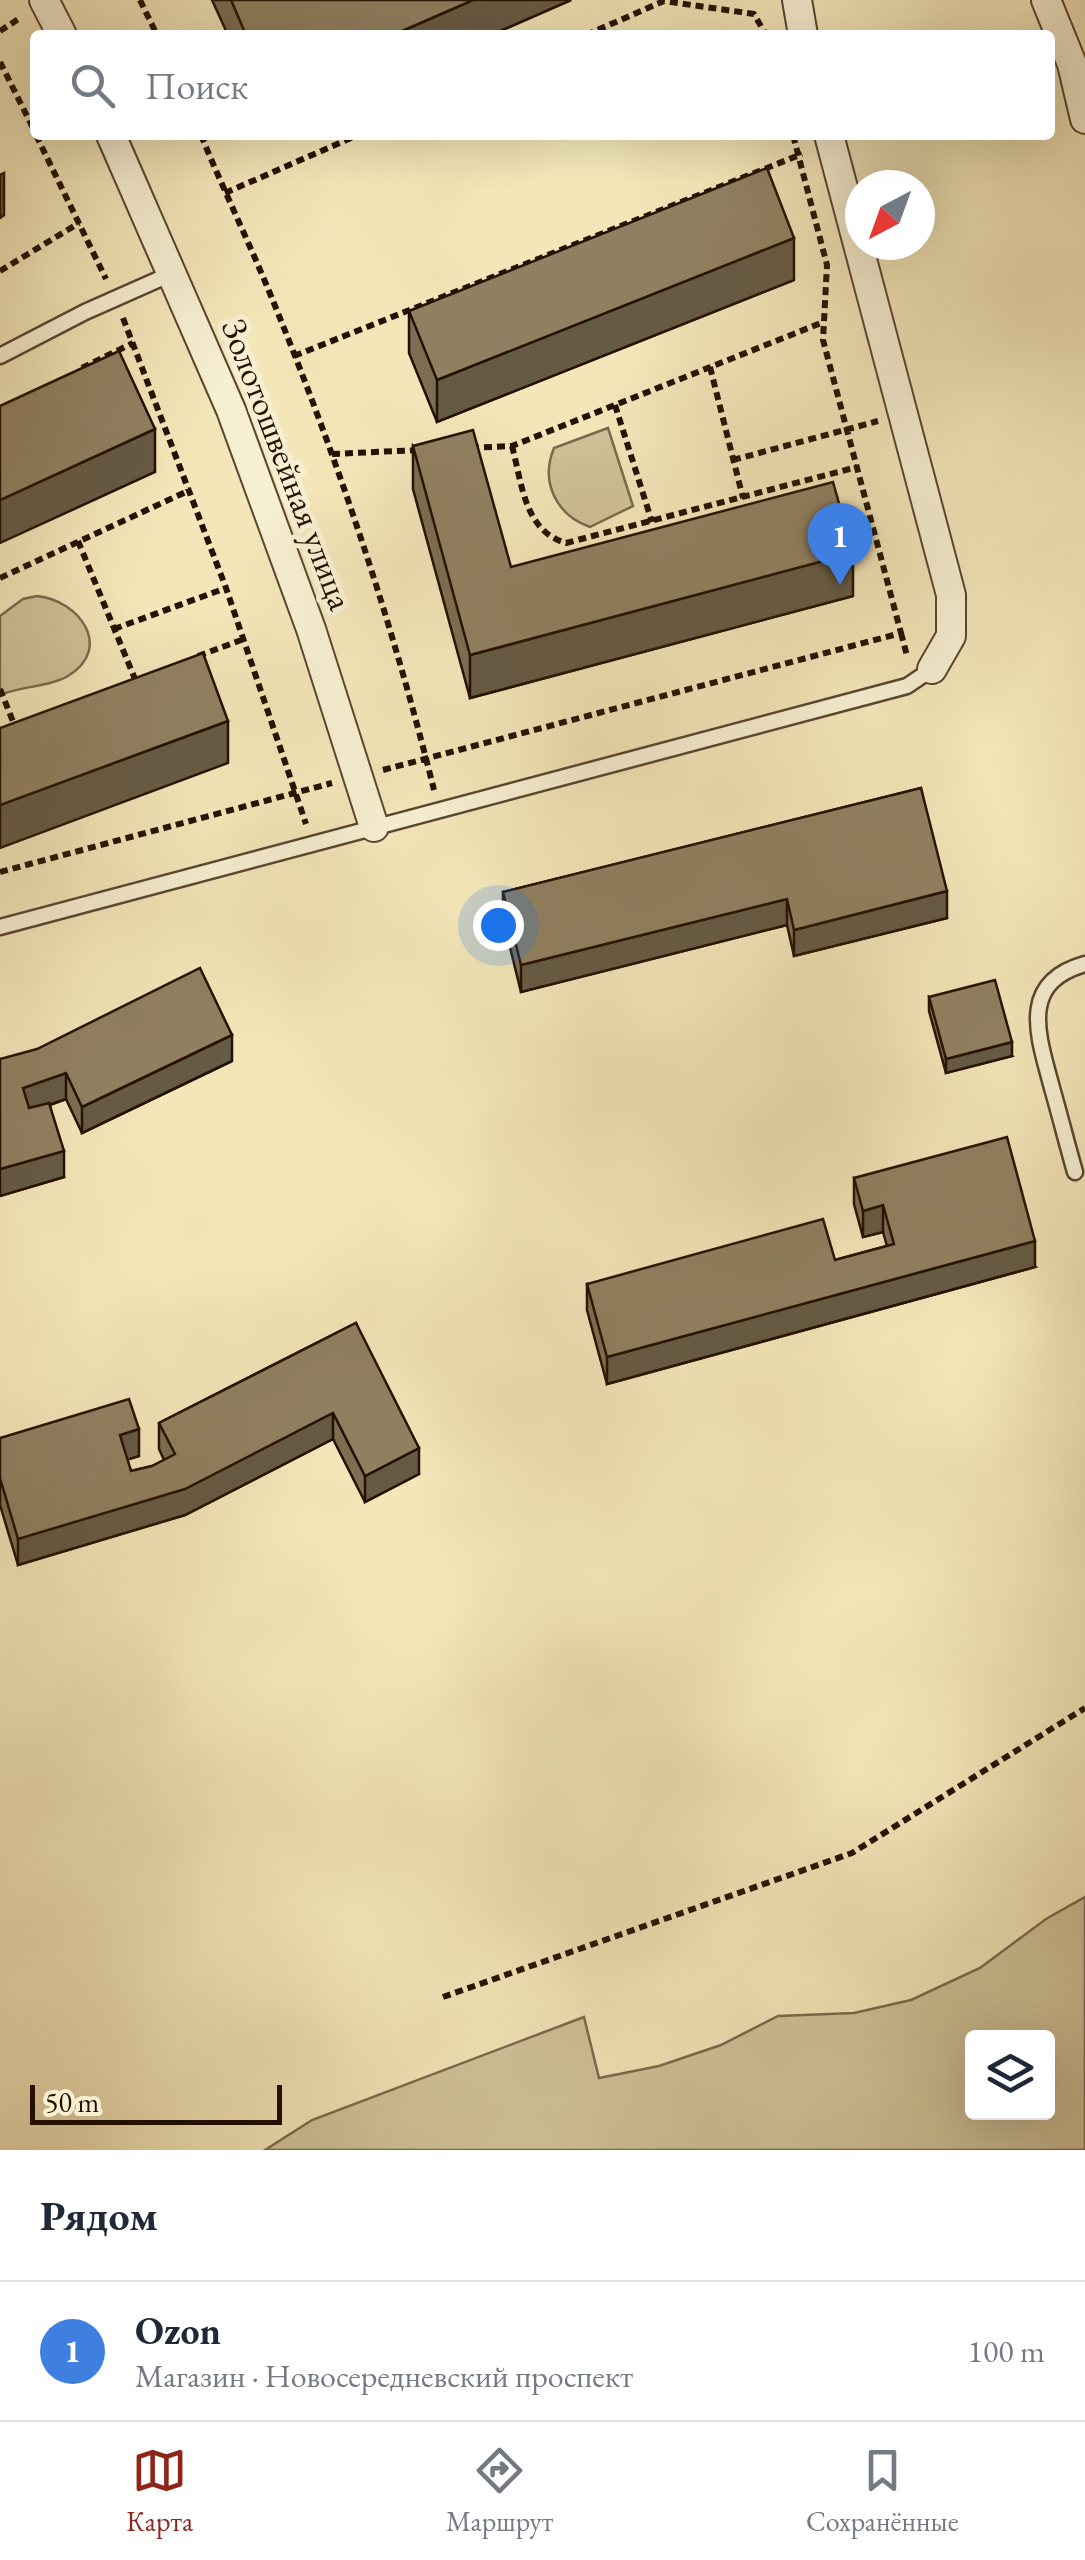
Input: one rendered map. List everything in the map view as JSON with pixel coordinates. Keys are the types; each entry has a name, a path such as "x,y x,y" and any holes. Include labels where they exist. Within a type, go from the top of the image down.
{"street":[{"path":"44,0 59,30"},
{"path":"797,0 802,30"},
{"path":"1046,0 1078,60 1085,119"},
{"name":"Золотошвейная улица","path":"112,140 174,274 274,522 374,827"},
{"path":"830,140 951,595 951,636 932,669"}],"lane":[{"path":"0,356 115,298 174,274"},
{"path":"0,926 908,686 932,669"},
{"path":"1074,1172 1036,1028 1037,1007 1058,976 1085,964"}],"path":[{"path":"140,0 155,30"},
{"path":"597,30 664,0 754,14 763,30"},
{"path":"0,62 30,122"},
{"path":"0,85 9,80"},
{"path":"39,140 115,298 190,490 313,844"},
{"path":"203,140 332,454 380,594 439,810"},
{"path":"226,193 347,140"},
{"path":"0,872 901,632 821,323 827,265 794,140"},
{"path":"294,356 828,140"},
{"path":"0,271 79,223"},
{"path":"458,448 512,446 821,323"},
{"path":"66,376 132,343"},
{"path":"710,368 742,498"},
{"path":"615,405 652,522"},
{"path":"733,460 903,415"},
{"path":"512,446 533,522 544,534 566,543 857,467"},
{"path":"332,454 422,450"},
{"path":"0,578 190,490"},
{"path":"78,542 135,680"},
{"path":"114,630 226,588"},
{"path":"189,659 244,639"},
{"path":"118,686 153,673"},
{"path":"0,689 14,724"},
{"path":"0,729 32,718"},
{"path":"443,1998 852,1852 1085,1708"}],"shaded area":[{"path":"608,428 633,506 590,527 560,506 550,485 550,461 554,448"},
{"path":"37,596 66,606 77,616 86,627 88,652 82,665 68,676 0,695 0,616 23,599"},
{"path":"1085,1897 1085,2150 265,2150 312,2120 584,2017 599,2078 659,2066 721,2045 778,2016 854,2013 911,2000 980,1968 1046,1919"}],"building":[{"path":"231,0 473,0 404,30 244,30"},
{"path":"767,168 794,238 437,380 409,311"},
{"path":"119,351 155,429 0,500 0,406"},
{"path":"473,430 511,567 833,482 853,553 470,655 413,446"},
{"path":"203,653 228,721 0,805 0,728"},
{"path":"921,788 947,891 794,930 787,899 521,965 503,892"},
{"path":"200,968 232,1035 82,1107 66,1073 23,1088 29,1108 49,1103 64,1151 0,1169 0,1059 37,1049"},
{"path":"995,980 1012,1042 946,1059 929,997"},
{"path":"1007,1137 1035,1241 607,1357 587,1284 823,1219 835,1260 894,1244 883,1205 863,1211 854,1178"},
{"path":"356,1323 419,1448 365,1476 333,1413 185,1489 18,1539 0,1478 0,1438 129,1399 139,1429 120,1435 131,1471 152,1466 175,1454 159,1423"}],"place":[{"name":"Ozon","path":"840,585"}]}
